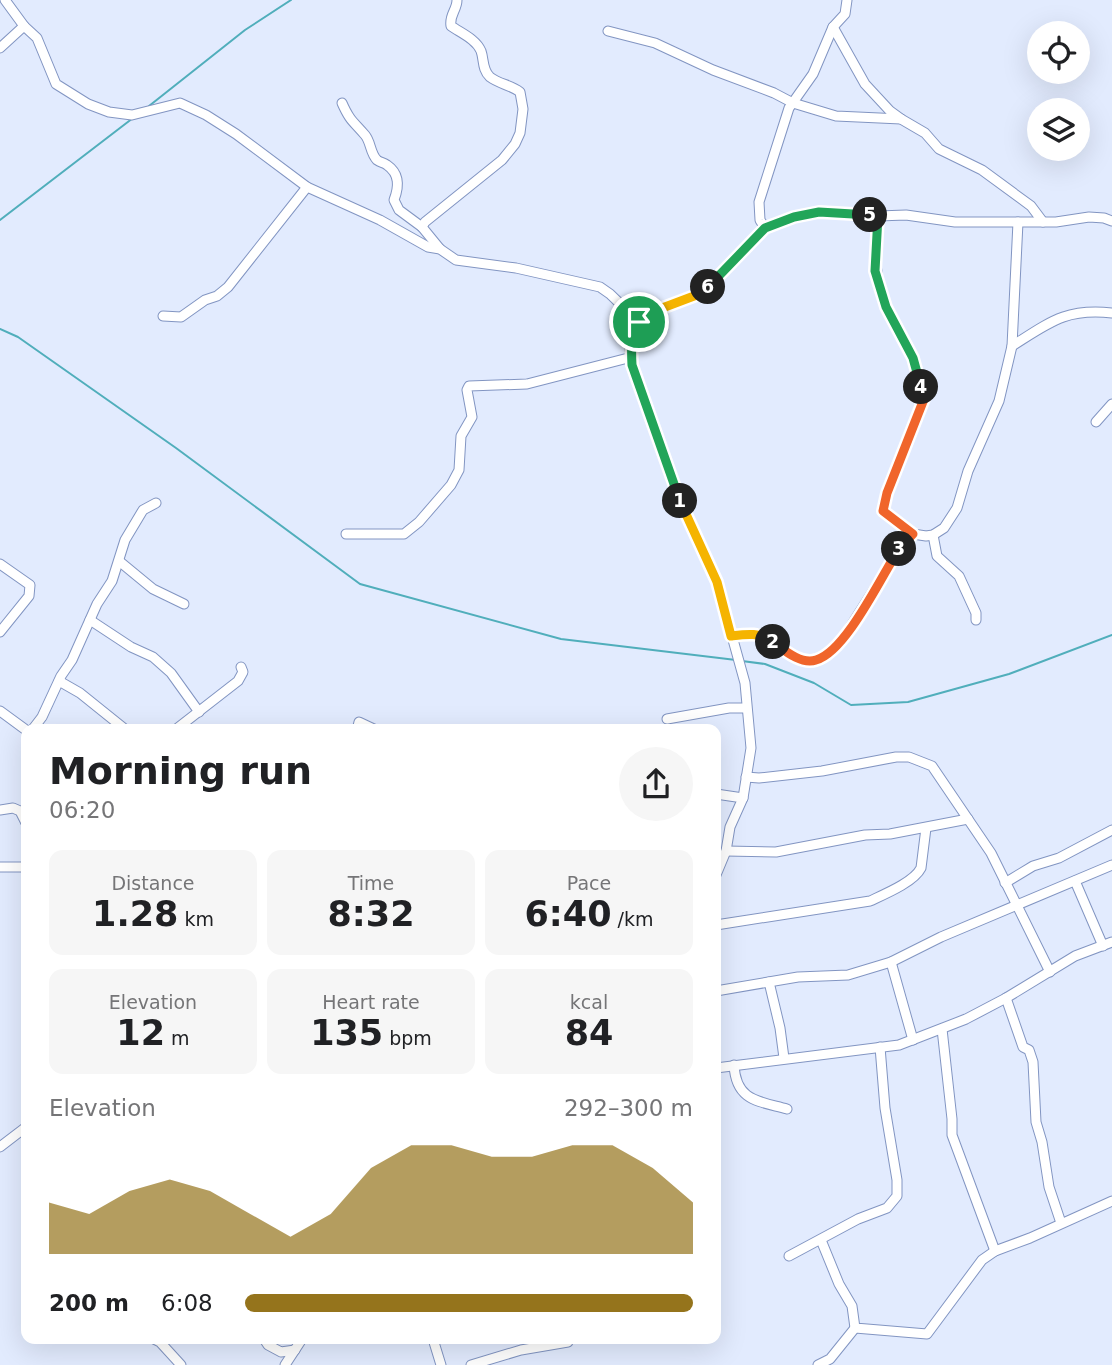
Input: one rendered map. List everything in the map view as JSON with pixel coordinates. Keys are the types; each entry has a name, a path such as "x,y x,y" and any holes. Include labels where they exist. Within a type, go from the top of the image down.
{"street":[{"path":"5,0 24,26 37,38 56,83 66,92 110,112 132,115 180,103 194,107 236,134 307,187 380,220 428,247 440,249"},
{"path":"422,227 449,200 502,160 515,144 520,132 523,109 520,92 508,83 490,77 477,44 451,26 450,18 457,0"},
{"path":"765,228 758,211 762,189 793,103 813,74 833,27 845,14 847,0"},
{"path":"0,48 24,26"},
{"path":"833,27 865,84 901,119 925,133 939,149 982,170 1031,206 1044,222"},
{"path":"608,31 655,43 713,71 774,93 793,103 836,116 901,119"},
{"path":"342,103 349,121 367,137 370,150 378,160 389,166 397,178 398,188 394,200 399,209 422,227 440,249 456,260 516,268 600,287 618,300 639,322"},
{"path":"163,316 181,317 228,287 307,187"},
{"path":"721,863 730,827 743,798 751,748 745,683 717,582 678,497 649,408 638,384 632,357 633,333 639,322 649,313 702,293 765,228 794,217 819,212 906,215 955,222 1044,222 1089,217 1112,221"},
{"path":"878,216 875,271 886,307 913,358 924,399 887,493 883,511 913,534 933,535 944,528 957,508 968,471 999,401 1012,346 1018,222"},
{"path":"1012,346 1053,320 1073,312 1112,313"},
{"path":"346,534 404,534 439,501 458,470 461,436 472,417 467,390 469,386 527,383 632,357"},
{"path":"1096,422 1112,404"},
{"path":"37,724 112,581 125,540 143,510 156,503"},
{"path":"731,636 765,636 788,653 804,660 815,661 821,658 835,649 844,637 894,558 913,534"},
{"path":"933,535 937,556 959,576 976,613 976,620"},
{"path":"118,561 153,589 184,604"},
{"path":"0,564 30,584 29,596 0,632"},
{"path":"90,620 131,647 153,657 171,673 199,712"},
{"path":"183,724 238,681 243,672 242,667"},
{"path":"59,681 80,693 119,724"},
{"path":"667,719 729,708 746,708"},
{"path":"0,710 21,726"},
{"path":"746,777 822,771 879,759 909,757 932,766 991,853 1050,972"},
{"path":"721,795 743,798"},
{"path":"0,810 13,808 21,813"},
{"path":"726,851 776,852 968,819"},
{"path":"721,924 863,902 878,897 918,874 926,828"},
{"path":"1005,883 1033,866 1059,858 1112,830"},
{"path":"721,990 798,977 848,975 891,962 941,937 1112,865"},
{"path":"0,867 21,867"},
{"path":"721,1067 880,1047 913,1040 1006,998 1075,956 1108,944 1075,881"},
{"path":"891,962 913,1040"},
{"path":"769,982 784,1058"},
{"path":"1006,998 1023,1047 1029,1050 1033,1062 1035,1122 1042,1142 1049,1187 1061,1223"},
{"path":"942,1029 952,1135 995,1251"},
{"path":"789,1256 858,1219 887,1208 897,1196 880,1047"},
{"path":"734,1065 736,1084 741,1092 760,1102 787,1109"},
{"path":"0,1147 21,1131"},
{"path":"855,1328 927,1334 982,1260 995,1251 1112,1201"},
{"path":"818,1365 830,1359 855,1328 852,1306 839,1284 821,1240"},
{"path":"162,1344 181,1365"},
{"path":"267,1344 281,1352 295,1350"},
{"path":"285,1365 299,1344"},
{"path":"435,1344 442,1365"},
{"path":"471,1365 521,1350 556,1344"}],"waterway":[{"path":"149,106 245,30 291,0"},
{"path":"0,220 133,118"},
{"path":"0,329 18,337 176,448 360,584 561,639 736,660"},
{"path":"742,661 765,664 814,683 851,705 908,702 1009,674 1112,635"}],"route":[{"path":"819,212 878,216 875,271 886,307 913,358 924,399 887,493 883,511 913,534 905,541 844,637 835,649 821,658 815,661 804,660 788,653 765,636 731,636 717,582 678,497 632,365 630,349 633,333 639,322 649,313 702,293 765,228 794,217 819,212"}]}
